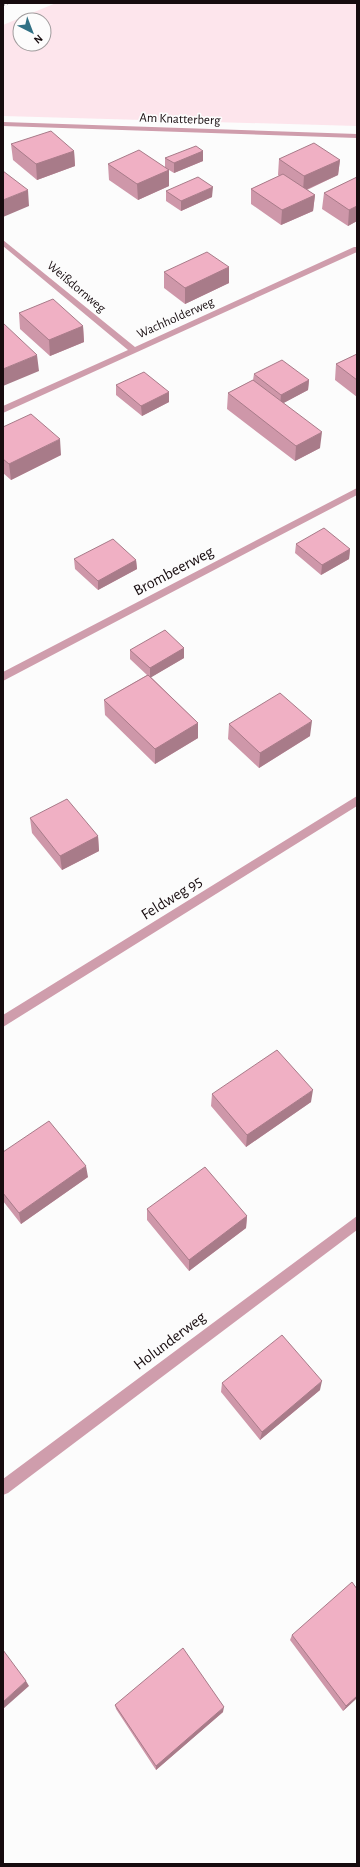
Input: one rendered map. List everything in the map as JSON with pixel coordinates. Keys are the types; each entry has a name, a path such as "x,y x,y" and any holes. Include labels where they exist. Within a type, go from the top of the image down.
{"street":[{"name":"Am Knatterberg","path":"3,124 357,136"},
{"name":"Weißdornweg","path":"3,242 134,350"},
{"name":"Wachholderweg","path":"3,410 357,249"},
{"name":"Brombeerweg","path":"3,677 357,491"},
{"name":"Feldweg 95","path":"3,1022 357,800"},
{"name":"Holunderweg","path":"3,1488 357,1222"}],"shaded area":[{"path":"56,3 357,3 357,126 3,116 3,25 12,21 12,52 52,52 52,12 34,12"}],"building":[{"path":"51,131 74,151 36,164 11,144"},
{"path":"314,143 340,160 304,176 279,159"},
{"path":"196,146 203,151 174,163 165,158"},
{"path":"139,150 169,170 137,184 108,164"},
{"path":"3,171 28,190 3,200"},
{"path":"283,174 315,195 282,210 251,189"},
{"path":"198,177 213,187 181,201 166,191"},
{"path":"357,177 357,206 349,210 324,193"},
{"path":"207,252 229,267 185,288 164,272"},
{"path":"53,299 83,326 49,340 19,313"},
{"path":"3,323 37,355 3,369"},
{"path":"357,354 357,380 336,364"},
{"path":"282,360 309,380 281,395 254,374"},
{"path":"144,372 169,392 141,406 116,385"},
{"path":"253,380 322,432 296,446 228,393"},
{"path":"31,414 60,439 9,464 3,459 3,427"},
{"path":"324,528 350,549 322,565 296,544"},
{"path":"113,539 136,560 98,581 74,559"},
{"path":"165,630 184,648 150,668 130,650"},
{"path":"148,675 198,723 155,749 104,700"},
{"path":"280,693 312,721 260,753 229,724"},
{"path":"67,799 98,836 60,856 30,818"},
{"path":"277,1050 313,1090 247,1135 212,1094"},
{"path":"49,1121 86,1166 19,1213 3,1193 3,1152"},
{"path":"205,1167 247,1216 189,1260 147,1209"},
{"path":"282,1335 322,1381 262,1432 222,1383"},
{"path":"352,1582 357,1589 357,1696 346,1706 292,1635"},
{"path":"183,1648 224,1707 156,1766 115,1705"},
{"path":"3,1650 26,1681 3,1702"}],"railway":[{"path":"3,5 8,3"}]}
